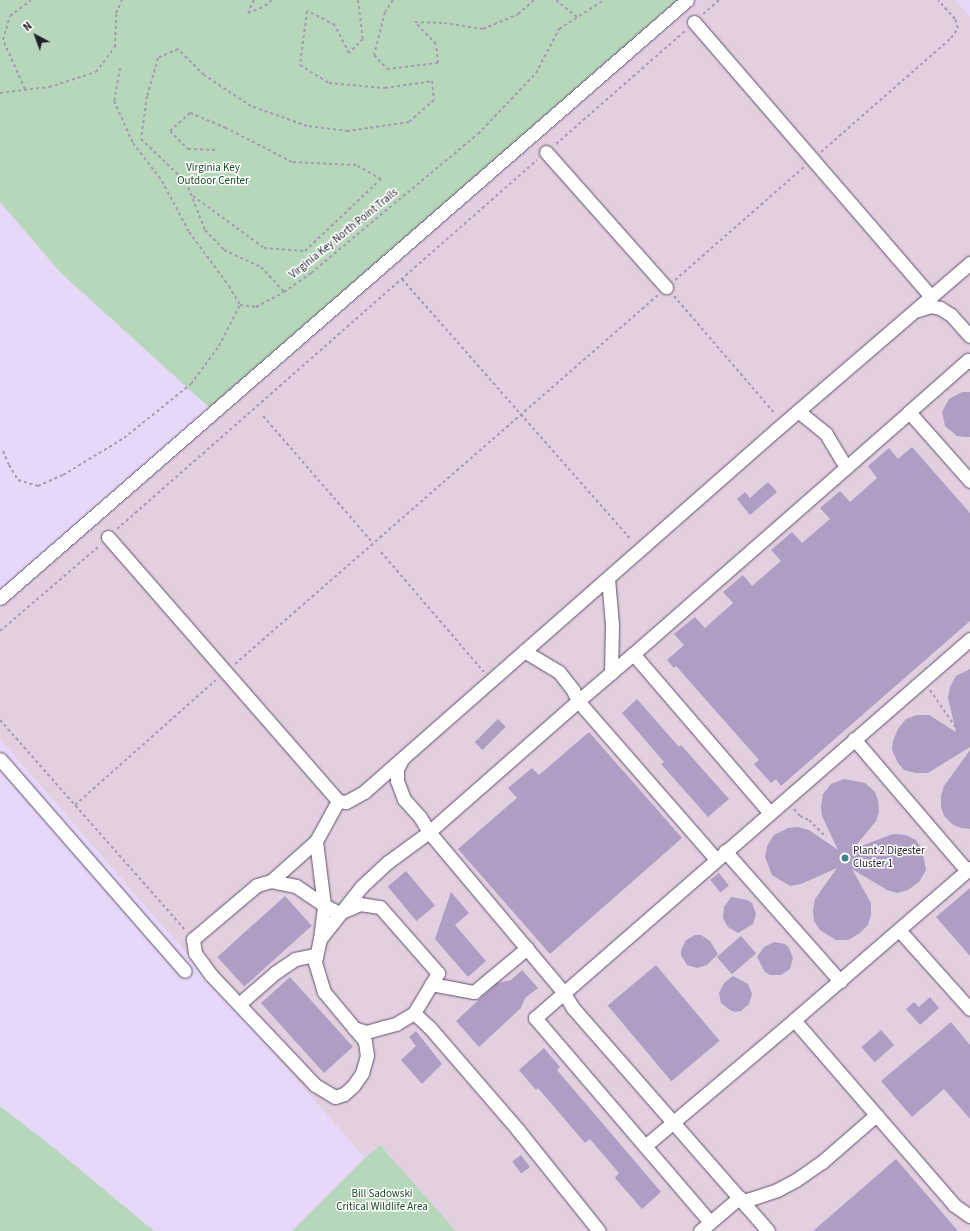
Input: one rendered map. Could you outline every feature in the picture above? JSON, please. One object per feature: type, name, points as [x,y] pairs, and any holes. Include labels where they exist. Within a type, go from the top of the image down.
[{"type":"lane","points":[[0,598],[687,0]]},
{"type":"lane","points":[[694,22],[931,297]]},
{"type":"lane","points":[[546,152],[666,287]]},
{"type":"lane","points":[[108,537],[338,801],[346,802],[358,796],[403,758],[777,429],[970,263]]},
{"type":"lane","points":[[912,312],[930,306],[940,308],[951,315],[970,336]]},
{"type":"lane","points":[[320,939],[361,887],[388,862],[429,832],[968,360],[970,362]]},
{"type":"lane","points":[[798,411],[826,434],[846,467]]},
{"type":"lane","points":[[909,412],[970,481]]},
{"type":"lane","points":[[608,578],[612,625],[611,673]]},
{"type":"lane","points":[[710,1222],[534,1018],[970,639]]},
{"type":"lane","points":[[524,651],[559,672],[573,690],[578,702],[840,981]]},
{"type":"lane","points":[[633,654],[770,813]]},
{"type":"lane","points":[[645,1146],[840,981],[968,869],[854,739]]},
{"type":"lane","points":[[403,758],[397,769],[397,781],[404,799],[420,817],[429,832],[564,992],[574,1008],[742,1199],[768,1231]]},
{"type":"lane","points":[[0,759],[185,971]]},
{"type":"lane","points":[[271,882],[316,841],[338,801]]},
{"type":"lane","points":[[316,841],[324,905],[320,939],[315,962],[324,992],[365,1041],[367,1056],[362,1073],[353,1086],[344,1094],[335,1097],[315,1085],[239,1004],[195,954],[193,939],[257,885],[271,882],[296,886],[324,905],[339,913]]},
{"type":"lane","points":[[339,913],[360,904],[380,907],[438,973],[414,1013],[396,1024],[366,1032],[354,1028]]},
{"type":"lane","points":[[899,930],[970,1009]]},
{"type":"lane","points":[[431,984],[474,992],[527,948]]},
{"type":"lane","points":[[239,1004],[276,972],[296,959],[316,956]]},
{"type":"lane","points":[[414,1013],[430,1028],[502,1112],[599,1231]]},
{"type":"lane","points":[[794,1020],[954,1205],[970,1216]]},
{"type":"lane","points":[[700,1231],[742,1199],[777,1190],[796,1180],[822,1162],[876,1115]]},
{"type":"path","points":[[25,90],[3,40],[10,16],[31,0]]},
{"type":"path","points":[[0,93],[49,86],[96,72],[115,47],[116,13],[122,0]]},
{"type":"path","points":[[254,0],[248,13],[265,6],[272,0]]},
{"type":"path","name":"Virginia Key North Point Trails","points":[[358,0],[363,39],[349,53],[335,25],[307,11],[300,65],[329,83],[385,88],[432,81],[434,100],[409,122],[348,131],[307,126],[251,106],[204,75],[178,48],[158,58],[147,96],[141,140],[186,182],[205,230],[224,250],[261,267],[284,292],[311,273],[478,134],[536,74],[559,29],[604,0]]},
{"type":"path","points":[[393,0],[385,12],[374,55],[386,70],[438,63],[436,44],[415,22],[444,23],[483,29],[518,14],[534,0]]},
{"type":"path","points":[[556,0],[577,17]]},
{"type":"path","points":[[0,631],[719,0]]},
{"type":"path","points":[[75,805],[225,672],[951,38],[958,28],[955,19],[938,0]]},
{"type":"path","points":[[120,68],[114,101],[134,143],[162,181],[189,232],[229,286],[240,305]]},
{"type":"path","points":[[191,195],[264,248],[305,251],[381,179],[356,165],[292,162],[226,128],[190,113],[170,131],[188,148],[218,150]]},
{"type":"path","points":[[402,279],[640,550]]},
{"type":"path","points":[[666,287],[764,399],[776,416],[777,429]]},
{"type":"path","points":[[240,305],[256,307],[284,292]]},
{"type":"path","points":[[4,451],[8,465],[18,480],[38,486],[63,475],[124,438],[191,384],[219,346],[240,305]]},
{"type":"path","points":[[264,416],[373,543]]},
{"type":"path","points":[[381,552],[491,680]]},
{"type":"path","points":[[922,681],[937,697],[942,710],[959,732]]},
{"type":"path","points":[[0,720],[193,939]]},
{"type":"path","points":[[786,799],[800,816],[809,820],[826,837]]},
{"type":"shaded area","points":[[700,0],[955,0],[970,17],[970,1231],[456,1231],[380,1145],[365,1158],[0,739],[0,609]]},
{"type":"green space","name":"Virginia Key Outdoor Center","points":[[0,0],[689,0],[213,411],[61,273],[0,202]]},
{"type":"green space","points":[[0,1106],[59,1152],[154,1231],[0,1231]]},
{"type":"green space","name":"Bill Sadowski Critical Wildlife Area","points":[[380,1145],[456,1231],[292,1231],[365,1158]]},
{"type":"building","points":[[962,392],[970,392],[970,437],[957,436],[945,426],[942,412],[949,399]]},
{"type":"building","points":[[912,447],[970,513],[970,621],[781,786],[776,779],[771,783],[754,764],[759,760],[676,666],[674,668],[667,660],[684,645],[674,634],[695,617],[705,628],[733,603],[723,592],[743,575],[752,586],[781,561],[771,550],[792,532],[802,543],[830,519],[820,508],[840,491],[850,502],[877,478],[868,466],[889,448],[898,459]]},
{"type":"building","points":[[768,482],[777,492],[750,515],[737,499],[745,492],[750,498]]},
{"type":"building","points":[[970,669],[970,747],[928,773],[916,773],[904,770],[898,763],[892,750],[893,741],[898,729],[906,719],[917,715],[929,715],[956,732],[948,698],[950,687],[956,676]]},
{"type":"building","points":[[637,699],[679,747],[681,745],[729,799],[708,817],[661,764],[664,762],[622,713]]},
{"type":"building","points":[[498,719],[506,727],[482,750],[475,742]]},
{"type":"building","points":[[589,732],[682,838],[550,954],[458,849],[517,798],[508,788],[532,768],[539,775]]},
{"type":"building","points":[[970,750],[970,829],[961,828],[952,824],[944,816],[941,807],[941,796],[944,786]]},
{"type":"building","name":"Plant 2 Digester Cluster 1","points":[[844,779],[865,783],[875,792],[878,800],[879,812],[876,821],[853,849],[893,834],[906,835],[916,840],[922,849],[926,870],[919,882],[908,890],[897,893],[887,890],[852,869],[871,903],[871,915],[868,925],[860,933],[848,940],[836,940],[820,930],[814,921],[813,910],[815,899],[837,868],[801,884],[790,886],[772,875],[765,857],[767,846],[774,835],[788,828],[798,827],[809,830],[838,850],[822,816],[821,806],[823,794],[831,784]]},
{"type":"building","points":[[406,871],[435,905],[417,921],[388,886]]},
{"type":"building","points":[[719,873],[729,886],[720,892],[710,880]]},
{"type":"building","points":[[970,888],[970,956],[936,917]]},
{"type":"building","points":[[451,892],[469,913],[455,925],[486,961],[468,977],[435,939]]},
{"type":"building","points":[[285,896],[312,926],[244,987],[217,957]]},
{"type":"building","points":[[731,897],[747,900],[752,903],[756,914],[753,924],[738,933],[728,927],[723,918],[724,907]]},
{"type":"building","points":[[695,935],[701,935],[710,941],[718,954],[707,965],[697,968],[687,965],[681,955],[681,950],[686,940]]},
{"type":"building","points":[[741,936],[756,953],[732,974],[717,957]]},
{"type":"building","points":[[774,942],[785,944],[789,948],[793,958],[790,969],[781,975],[770,975],[765,972],[757,957],[764,947]]},
{"type":"building","points":[[656,965],[720,1041],[671,1081],[608,1005]]},
{"type":"building","points":[[522,970],[538,988],[525,998],[521,1008],[479,1047],[456,1021],[497,983],[511,980]]},
{"type":"building","points":[[733,976],[748,984],[752,994],[749,1004],[741,1011],[735,1012],[721,1003],[719,993],[724,983]]},
{"type":"building","points":[[290,977],[353,1047],[324,1073],[261,1003]]},
{"type":"building","points":[[930,997],[939,1008],[920,1025],[906,1009],[914,1002],[919,1007]]},
{"type":"building","points":[[951,1022],[970,1045],[970,1119],[944,1089],[912,1117],[881,1081]]},
{"type":"building","points":[[881,1030],[894,1045],[874,1062],[861,1047]]},
{"type":"building","points":[[416,1031],[442,1064],[422,1084],[401,1060],[416,1046],[409,1037]]},
{"type":"building","points":[[544,1048],[560,1067],[557,1070],[661,1192],[642,1209],[615,1178],[619,1173],[590,1139],[585,1143],[538,1088],[536,1090],[519,1070]]},
{"type":"building","points":[[521,1155],[530,1167],[521,1174],[512,1162]]},
{"type":"building","points":[[896,1159],[958,1231],[813,1231]]},
{"type":"place","name":"Plant 2 Digester Cluster 1","points":[[845,858]]}]
